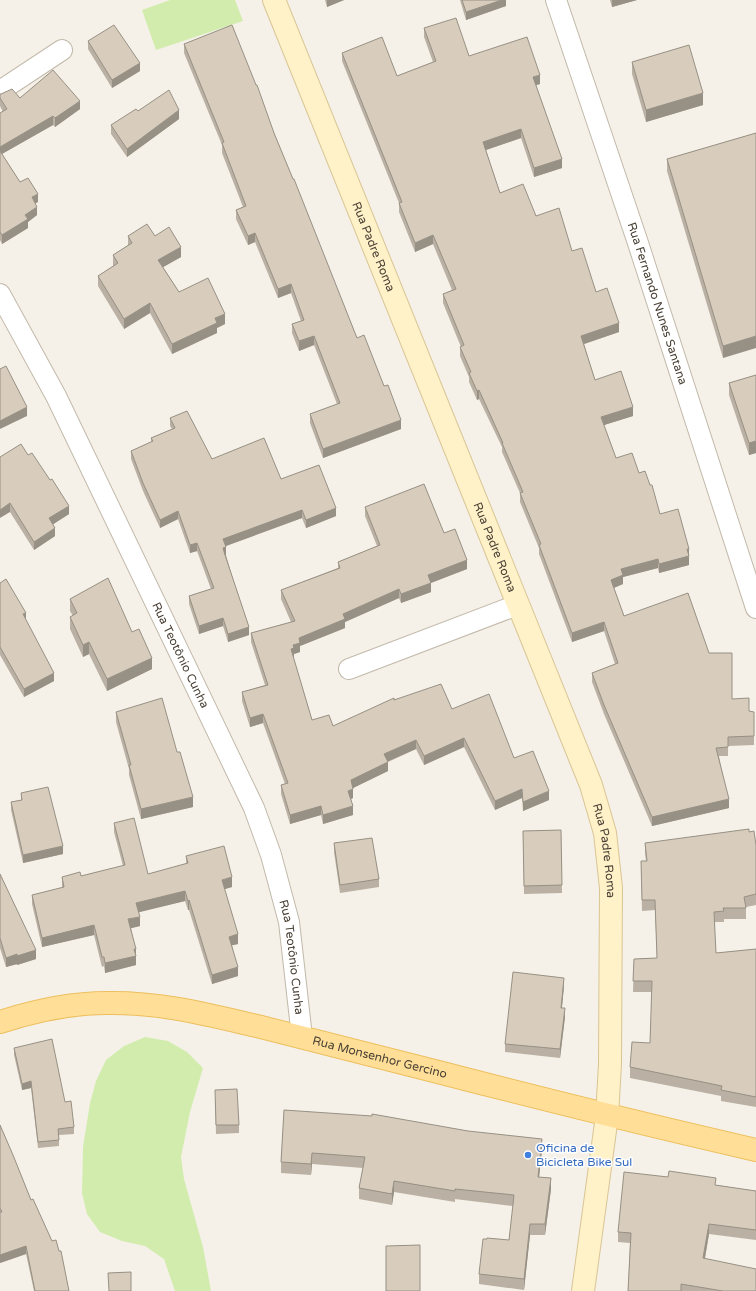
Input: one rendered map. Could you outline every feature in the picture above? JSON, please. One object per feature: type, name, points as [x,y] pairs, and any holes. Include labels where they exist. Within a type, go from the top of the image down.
[{"type":"main road","name":"Rua Monsenhor Gercino","points":[[0,1022],[42,1011],[76,1005],[107,1003],[148,1005],[189,1010],[302,1037],[607,1116],[756,1150]]},
{"type":"street","name":"Rua Padre Roma","points":[[274,0],[517,605],[591,785],[605,833],[611,888],[610,1064],[607,1116],[583,1291]]},
{"type":"street","name":"Rua Fernando Nunes Santana","points":[[556,0],[638,240],[756,608]]},
{"type":"street","points":[[0,91],[62,50]]},
{"type":"street","name":"Rua Teotônio Cunha","points":[[0,294],[56,396],[254,808],[271,855],[289,922],[302,1037]]},
{"type":"street","points":[[349,669],[517,605]]},
{"type":"green space","points":[[170,0],[235,0],[243,21],[156,50],[142,10]]},
{"type":"green space","points":[[145,1037],[168,1041],[187,1052],[203,1068],[190,1112],[181,1157],[184,1179],[203,1247],[211,1291],[175,1291],[164,1259],[145,1246],[122,1241],[100,1232],[87,1214],[82,1193],[83,1147],[90,1103],[96,1081],[106,1060],[124,1046]]},
{"type":"building","points":[[462,0],[502,0],[466,12]]},
{"type":"building","points":[[456,18],[469,56],[527,37],[540,75],[533,77],[562,159],[534,168],[521,129],[483,142],[500,193],[523,184],[536,216],[559,208],[572,251],[582,248],[596,292],[607,288],[619,323],[581,336],[595,380],[621,371],[633,407],[601,417],[616,458],[632,453],[639,473],[645,471],[650,485],[652,485],[660,514],[678,509],[689,549],[687,549],[689,556],[659,564],[658,559],[621,569],[623,575],[611,580],[624,616],[688,593],[709,653],[732,653],[732,699],[749,698],[749,711],[754,712],[754,736],[728,737],[728,747],[716,748],[729,799],[652,817],[604,705],[592,673],[618,663],[604,622],[572,633],[539,545],[541,544],[520,493],[523,492],[479,390],[477,391],[469,373],[471,372],[460,347],[464,345],[443,294],[456,289],[433,235],[415,243],[399,203],[402,202],[342,53],[382,37],[397,76],[436,61],[424,28]]},
{"type":"building","points":[[114,25],[140,63],[112,80],[88,41]]},
{"type":"building","points":[[232,25],[357,338],[364,335],[384,386],[388,385],[401,420],[323,449],[310,414],[340,403],[314,336],[299,341],[292,324],[304,320],[291,284],[278,289],[255,233],[248,236],[236,210],[246,206],[222,143],[224,142],[184,44]]},
{"type":"building","points":[[689,45],[703,93],[646,110],[632,62]]},
{"type":"building","points":[[53,70],[80,101],[55,118],[53,116],[0,147],[0,113],[7,109],[0,98],[0,94],[12,89],[20,98]]},
{"type":"building","points":[[169,90],[179,110],[127,149],[111,125],[136,109],[138,111]]},
{"type":"building","points":[[756,133],[756,336],[723,346],[667,159]]},
{"type":"building","points":[[0,151],[20,182],[28,178],[38,194],[32,197],[37,207],[25,215],[28,219],[2,235],[0,232]]},
{"type":"building","points":[[147,224],[155,236],[169,227],[181,247],[158,260],[179,292],[208,278],[225,314],[215,318],[217,323],[172,344],[150,303],[124,319],[98,276],[118,263],[113,255],[132,243],[128,236]]},
{"type":"building","points":[[6,366],[27,407],[0,421],[0,369]]},
{"type":"building","points":[[756,375],[756,441],[749,443],[729,383]]},
{"type":"building","points":[[187,411],[212,459],[264,438],[281,479],[319,465],[336,508],[306,520],[302,510],[223,539],[226,547],[223,548],[225,555],[249,627],[228,634],[223,618],[199,626],[189,596],[214,588],[197,543],[190,545],[178,511],[160,520],[143,483],[131,451],[153,441],[151,438],[175,428],[170,418]]},
{"type":"building","points":[[21,444],[28,455],[32,453],[50,480],[52,479],[69,506],[49,518],[55,528],[34,542],[10,503],[0,510],[0,457]]},
{"type":"building","points":[[424,484],[444,533],[455,529],[467,560],[428,575],[431,583],[401,594],[399,589],[343,614],[345,619],[299,638],[300,643],[293,645],[294,648],[291,649],[312,720],[329,715],[333,726],[394,698],[394,700],[441,684],[452,709],[489,694],[514,758],[533,751],[549,791],[523,802],[522,789],[495,801],[464,738],[424,756],[416,740],[384,754],[388,762],[351,780],[353,789],[348,791],[353,806],[323,815],[321,806],[290,815],[281,785],[288,783],[263,714],[250,718],[242,692],[268,685],[251,633],[295,621],[281,590],[340,568],[338,562],[380,545],[365,507]]},
{"type":"building","points":[[108,578],[132,632],[139,629],[152,658],[107,679],[89,642],[83,645],[70,617],[77,613],[70,599]]},
{"type":"building","points":[[6,579],[26,613],[23,614],[54,673],[24,689],[0,647],[0,583]]},
{"type":"building","points":[[162,698],[177,752],[180,752],[193,797],[141,809],[129,765],[131,765],[116,712]]},
{"type":"building","points":[[48,787],[63,846],[23,855],[11,802],[22,800],[21,793]]},
{"type":"building","points":[[134,818],[148,874],[188,863],[186,856],[224,846],[232,877],[222,880],[238,934],[229,937],[238,967],[212,975],[185,891],[136,903],[140,917],[128,919],[136,949],[134,949],[136,956],[105,963],[104,957],[102,957],[94,925],[42,938],[32,895],[64,887],[62,877],[80,872],[81,876],[125,865],[114,823]]},
{"type":"building","points":[[749,829],[749,832],[754,831],[756,845],[756,894],[744,897],[746,908],[723,908],[724,911],[714,912],[716,953],[756,949],[756,1097],[721,1090],[722,1086],[630,1067],[632,1042],[650,1043],[652,981],[633,981],[634,959],[657,958],[655,900],[642,900],[641,861],[647,861],[645,843]]},
{"type":"building","points":[[561,830],[562,885],[524,886],[523,831]]},
{"type":"building","points":[[372,838],[379,879],[340,885],[334,843]]},
{"type":"building","points":[[0,874],[36,950],[6,958],[0,938]]},
{"type":"building","points":[[513,972],[564,978],[561,1008],[565,1008],[560,1049],[505,1044]]},
{"type":"building","points":[[52,1039],[65,1102],[71,1101],[74,1127],[58,1129],[59,1140],[38,1142],[31,1081],[22,1084],[14,1048]]},
{"type":"building","points":[[237,1089],[239,1125],[216,1125],[215,1090]]},
{"type":"building","points":[[284,1110],[372,1116],[372,1114],[468,1131],[542,1139],[538,1177],[551,1178],[545,1224],[530,1224],[524,1279],[479,1274],[483,1239],[509,1240],[514,1195],[455,1189],[455,1191],[394,1181],[392,1194],[359,1188],[365,1157],[312,1153],[311,1164],[281,1162]]},
{"type":"building","points":[[0,1125],[31,1200],[33,1199],[52,1241],[56,1240],[59,1251],[61,1251],[69,1291],[35,1291],[26,1246],[0,1255],[0,1212],[2,1212],[0,1208]]},
{"type":"building","points":[[669,1171],[716,1178],[715,1185],[756,1191],[756,1230],[709,1224],[703,1258],[756,1269],[756,1291],[723,1291],[681,1284],[681,1291],[628,1291],[631,1233],[618,1232],[624,1172],[668,1177]]},
{"type":"building","points":[[420,1245],[420,1291],[386,1291],[386,1246]]},
{"type":"building","points":[[131,1272],[131,1291],[109,1291],[108,1273]]},
{"type":"place","name":"Oficina de Bicicleta Bike Sul","points":[[528,1155]]}]
